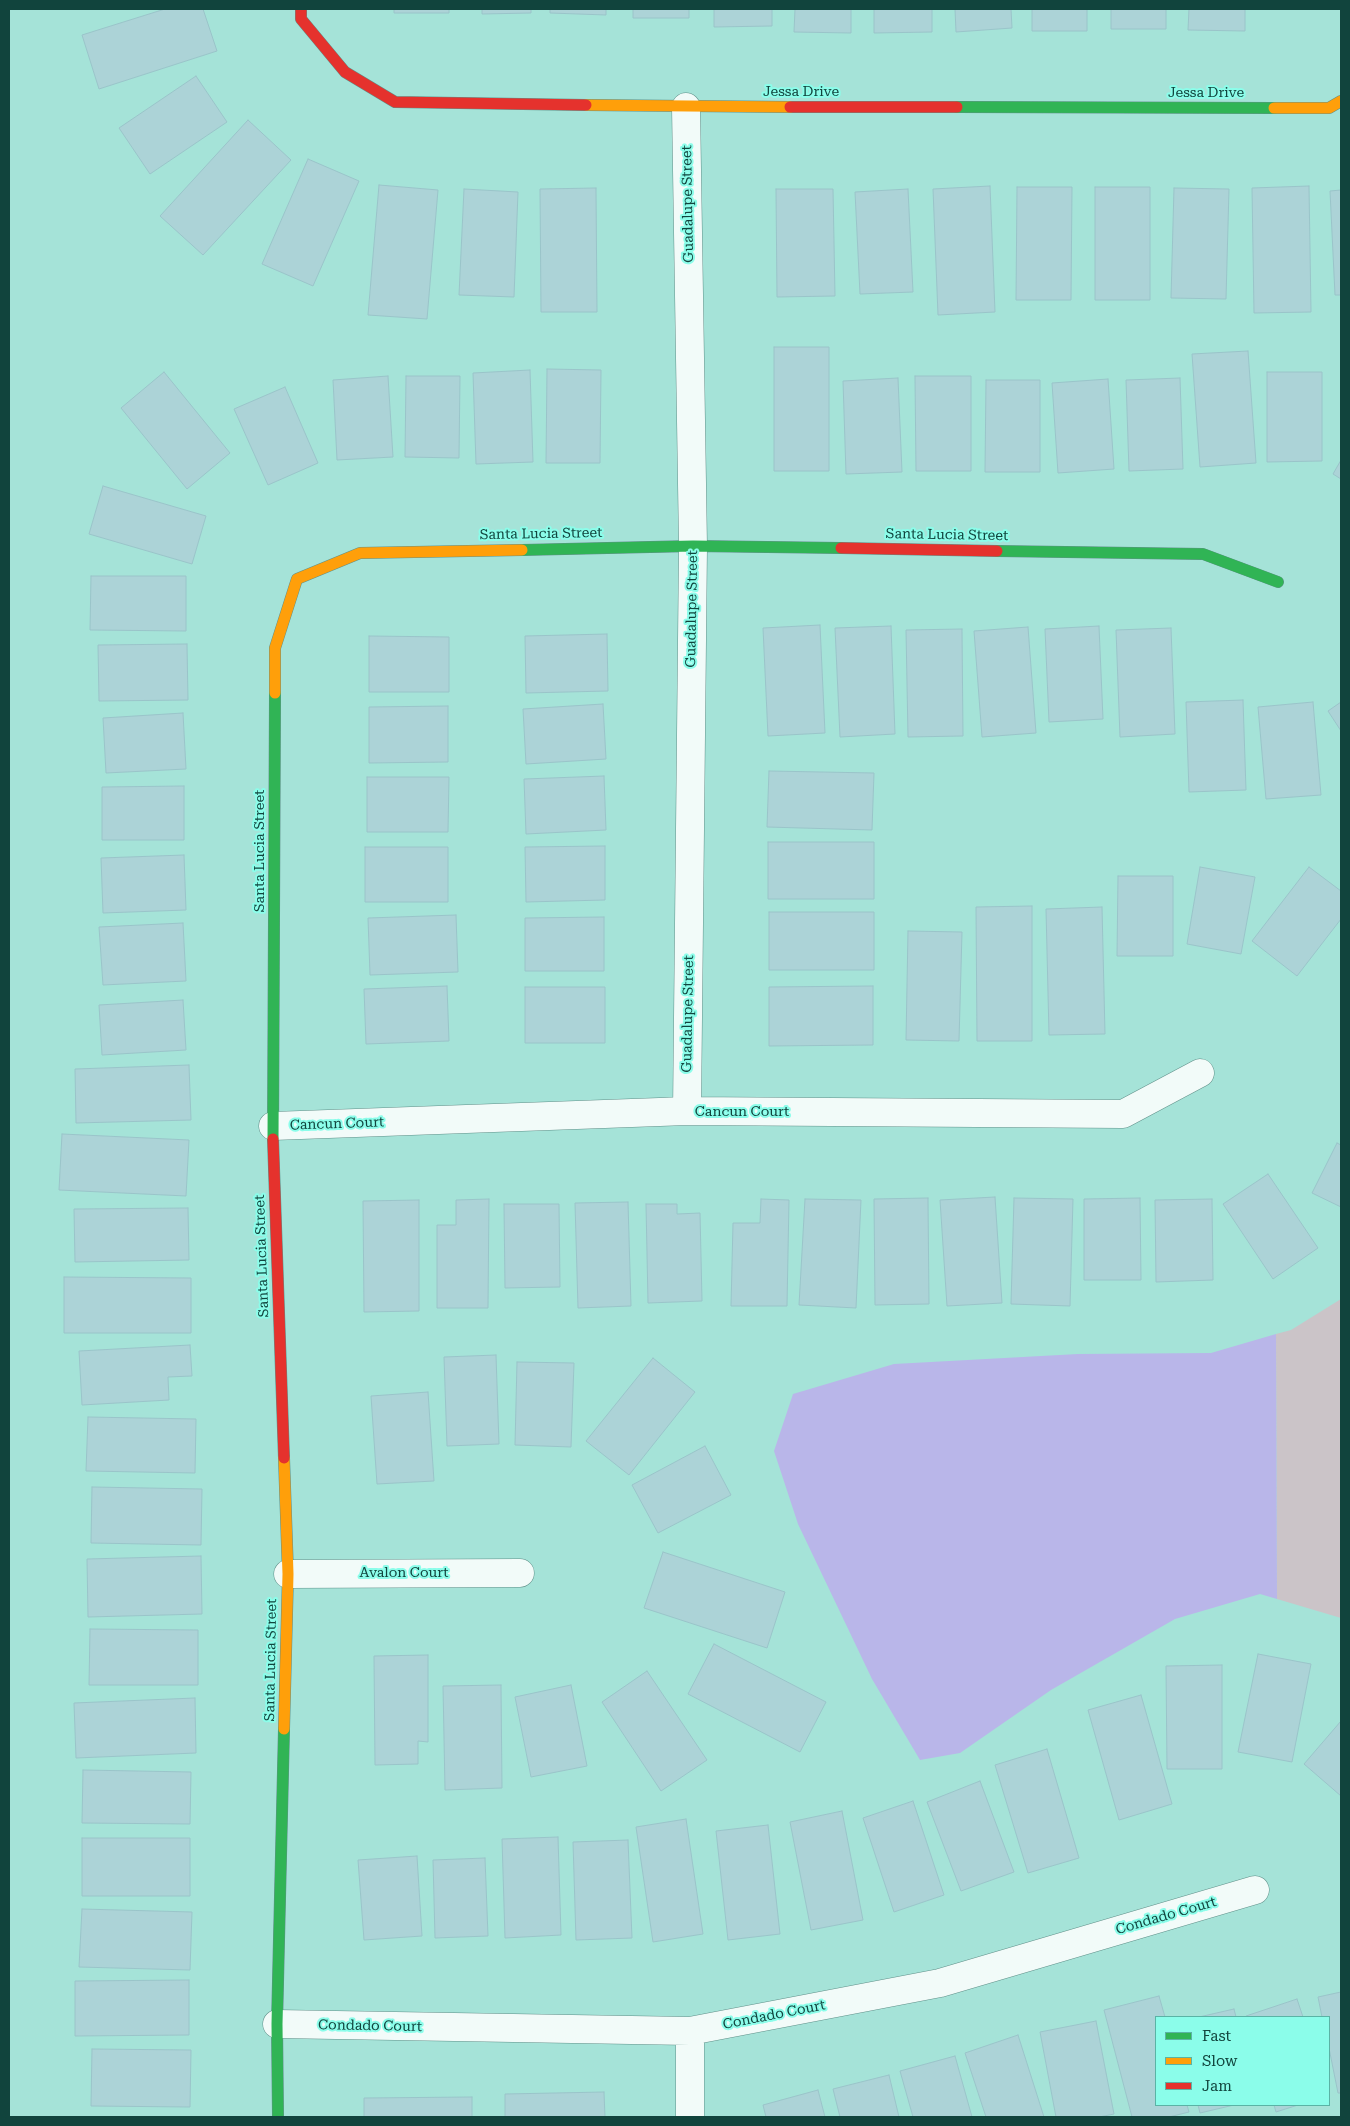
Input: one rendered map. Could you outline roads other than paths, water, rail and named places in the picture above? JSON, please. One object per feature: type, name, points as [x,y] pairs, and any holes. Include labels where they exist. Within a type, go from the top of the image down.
[{"type":"street","name":"Jessa Drive","points":[[301,9],[301,19],[345,72],[395,102],[686,107],[1329,108],[1341,100]]},
{"type":"street","name":"Guadalupe Street","points":[[686,107],[692,546],[687,1111]]},
{"type":"street","name":"Santa Lucia Street","points":[[278,2117],[277,2024],[288,1574],[273,1126],[276,648],[297,579],[360,553],[692,546],[1203,554],[1278,582]]},
{"type":"street","name":"Cancun Court","points":[[273,1126],[687,1111],[1123,1114],[1200,1073]]},
{"type":"street","name":"Avalon Court","points":[[288,1574],[520,1573]]},
{"type":"street","name":"Condado Court","points":[[277,2024],[690,2031],[940,1983],[1255,1890]]},
{"type":"street","points":[[690,2031],[690,2117]]},
{"type":"water","points":[[1276,1334],[1277,1599],[1260,1594],[1175,1619],[1051,1690],[960,1753],[920,1760],[872,1679],[798,1524],[774,1451],[793,1394],[894,1364],[1078,1354],[1211,1353]]}]
